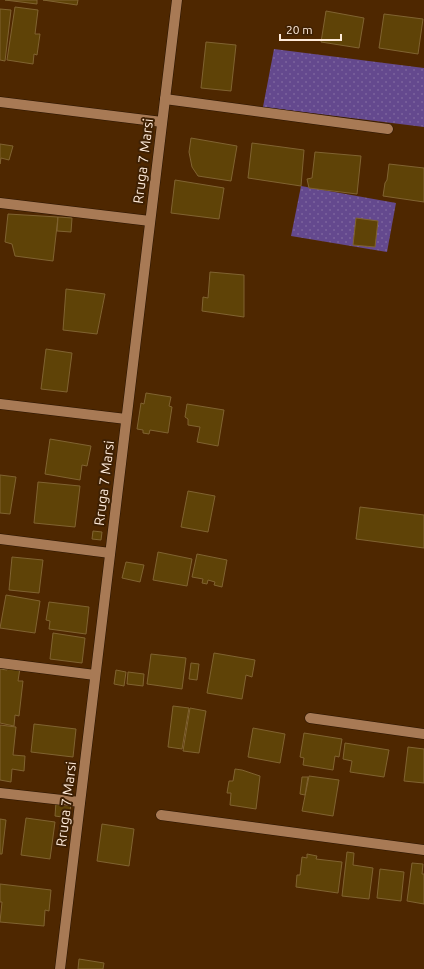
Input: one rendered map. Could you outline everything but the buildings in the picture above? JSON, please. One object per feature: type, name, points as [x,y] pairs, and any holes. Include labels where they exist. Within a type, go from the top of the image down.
[{"type":"street","name":"Rruga 7 Marsi","points":[[60,969],[177,0]]},
{"type":"street","points":[[165,100],[388,129]]},
{"type":"street","points":[[0,102],[162,122]]},
{"type":"street","points":[[0,203],[150,221]]},
{"type":"street","points":[[0,404],[126,419]]},
{"type":"street","points":[[0,539],[110,554]]},
{"type":"street","points":[[0,663],[95,675]]},
{"type":"street","points":[[310,718],[424,734]]},
{"type":"street","points":[[0,793],[80,802]]},
{"type":"street","points":[[161,815],[424,850]]},
{"type":"shaded area","points":[[274,49],[424,68],[424,127],[263,107]]},
{"type":"shaded area","points":[[301,186],[396,203],[387,252],[291,236]]}]
